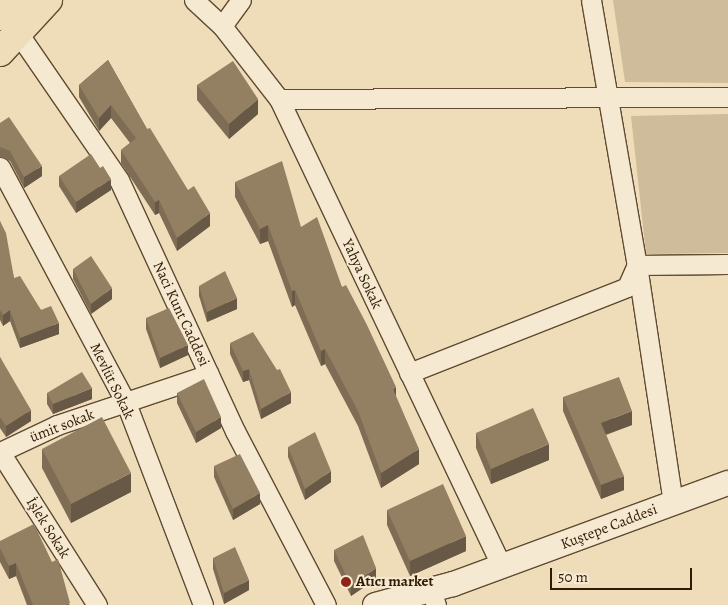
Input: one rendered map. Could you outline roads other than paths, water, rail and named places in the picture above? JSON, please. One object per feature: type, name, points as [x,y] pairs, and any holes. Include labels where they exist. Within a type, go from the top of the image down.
[{"type":"main road","points":[[6,34],[15,0]]},
{"type":"main road","points":[[6,34],[48,0]]},
{"type":"street","name":"Yahya Sokak","points":[[194,0],[222,26],[279,99],[502,566]]},
{"type":"street","points":[[222,26],[241,0]]},
{"type":"street","points":[[591,0],[637,265],[673,502]]},
{"type":"street","name":"Naci Kunt Caddesi","points":[[6,34],[118,180],[235,431],[326,605]]},
{"type":"street","points":[[279,99],[728,97]]},
{"type":"street","name":"Mevlüt Sokak","points":[[0,167],[126,403],[203,605]]},
{"type":"street","points":[[637,265],[728,264]]},
{"type":"street","points":[[409,373],[627,287],[637,265]]},
{"type":"street","name":"ümit sokak","points":[[0,452],[57,425],[209,374]]},
{"type":"street","name":"İşlek Sokak","points":[[0,452],[97,605]]},
{"type":"street","name":"Kuştepe Caddesi","points":[[375,605],[434,597],[502,566],[673,502],[728,484]]},
{"type":"place","name":"Atıcı market","points":[[346,582]]}]
